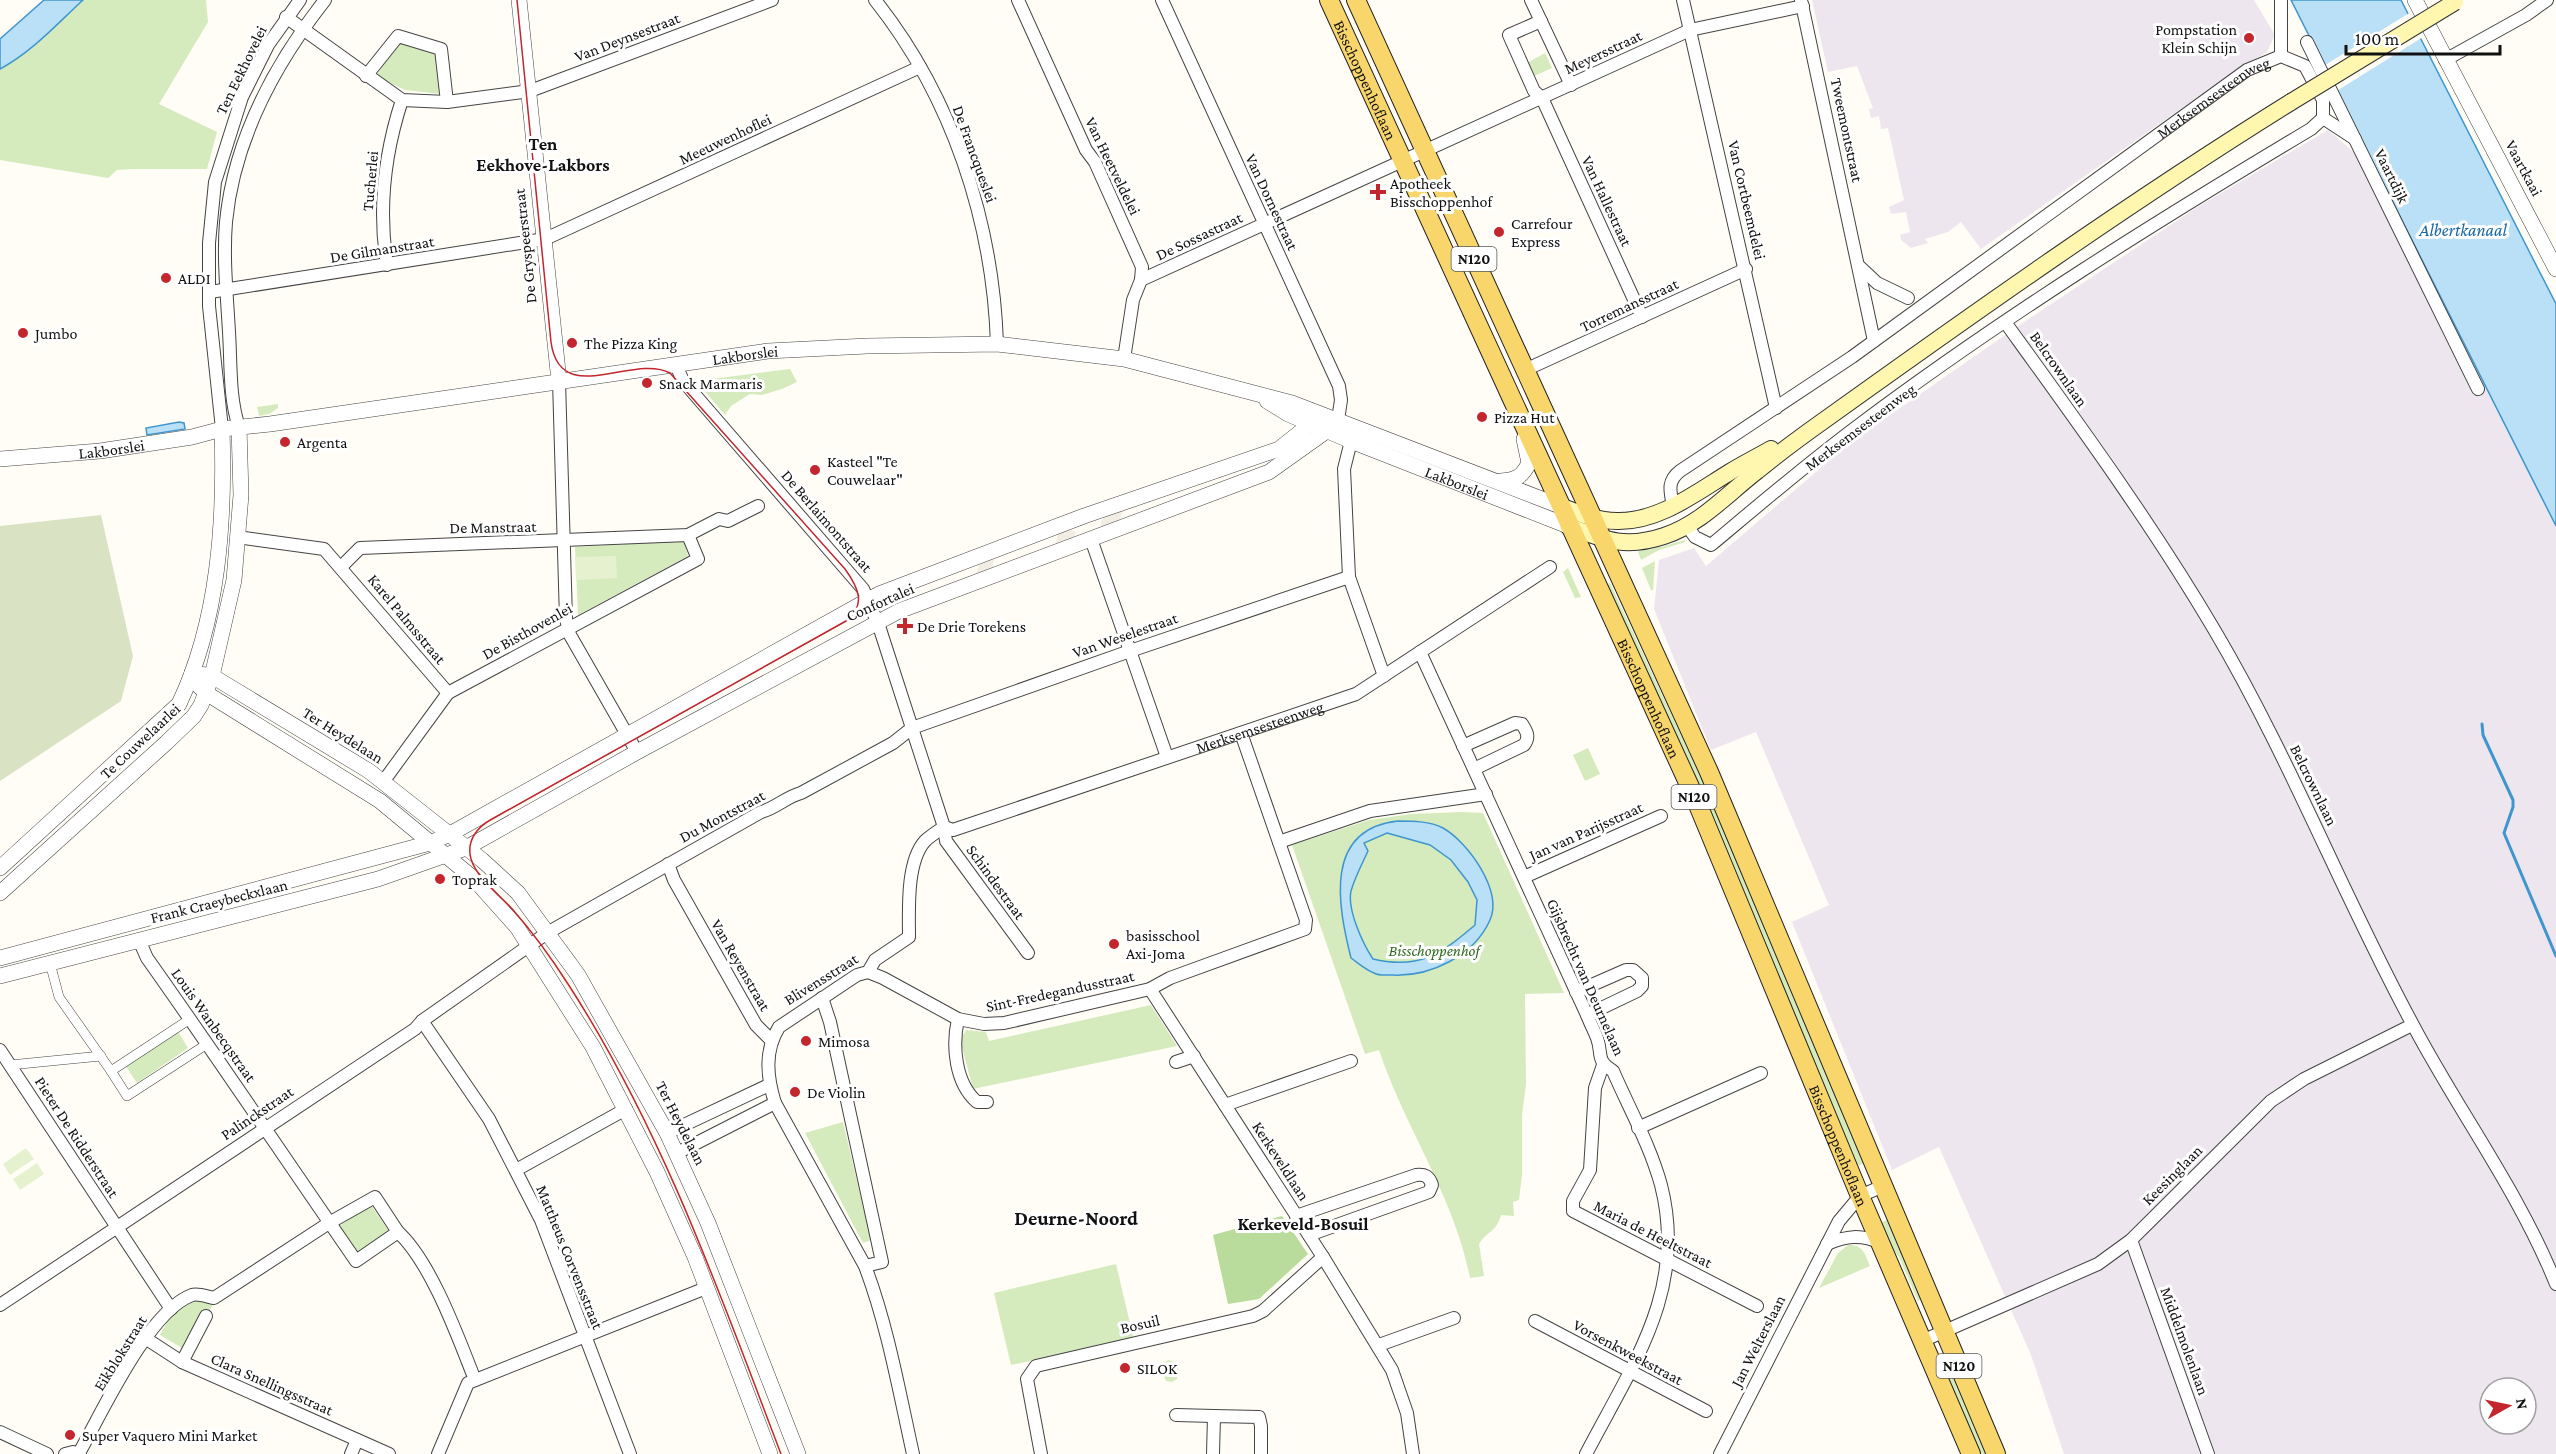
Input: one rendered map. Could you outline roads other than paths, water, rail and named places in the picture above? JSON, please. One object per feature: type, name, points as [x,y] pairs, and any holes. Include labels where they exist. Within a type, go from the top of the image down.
[{"type":"main road","name":"Bisschoppenhoflaan","points":[[1329,0],[1401,161],[1524,424],[1568,526],[1696,800],[1860,1196],[1971,1454]]},
{"type":"main road","name":"Bisschoppenhoflaan","points":[[1356,0],[1709,772],[1996,1454]]},
{"type":"main road","name":"Merksemsesteenweg","points":[[1602,539],[1626,544],[1663,537],[1687,526],[1719,504],[1755,472],[1824,420],[2028,276],[2199,161],[2456,1]]},
{"type":"main road","name":"Merksemsesteenweg","points":[[1560,506],[1593,518],[1624,521],[1651,515],[1673,506],[1824,420]]},
{"type":"main road","name":"Lakborslei","points":[[1568,526],[1602,539]]},
{"type":"street","name":"Ten Eekhovelei","points":[[223,433],[208,306],[209,243],[216,178],[242,97],[268,45],[300,0]]},
{"type":"street","name":"Ten Eekhovelei","points":[[239,431],[226,290],[226,223],[232,182],[245,138],[260,101],[303,27],[324,0]]},
{"type":"street","name":"De Gryspeerstraat","points":[[519,0],[558,381]]},
{"type":"street","name":"Van Deynsestraat","points":[[402,100],[447,102],[528,92],[772,0]]},
{"type":"street","name":"De Francqueslei","points":[[875,0],[921,67],[943,112],[974,197],[988,258],[997,340]]},
{"type":"street","name":"Van Heetveldelei","points":[[1018,0],[1142,267],[1141,280],[1133,300],[1124,355]]},
{"type":"street","name":"Van Dornestraat","points":[[1162,0],[1339,386],[1341,400],[1333,425]]},
{"type":"street","points":[[1531,0],[1571,85]]},
{"type":"street","name":"Van Cortbeemdelei","points":[[1683,0],[1776,408]]},
{"type":"street","points":[[2281,0],[2281,56]]},
{"type":"street","name":"Vaartkaai","points":[[2415,0],[2475,101],[2476,116],[2556,269]]},
{"type":"street","name":"Vaartkaai","points":[[2425,0],[2449,58]]},
{"type":"street","points":[[2449,58],[2526,15],[2547,0]]},
{"type":"street","name":"Meyersstraat","points":[[1425,151],[1690,30],[1802,3]]},
{"type":"street","name":"Tweemontstraat","points":[[1802,3],[1874,341]]},
{"type":"street","name":"Ten Eekhovelei","points":[[286,17],[303,27]]},
{"type":"street","name":"Van Hallestraat","points":[[1541,21],[1509,35],[1534,91],[1542,98],[1642,316]]},
{"type":"street","points":[[303,27],[366,76],[402,100]]},
{"type":"street","points":[[366,76],[399,36],[441,49],[447,102]]},
{"type":"street","name":"Vaartdijk","points":[[2307,42],[2478,389]]},
{"type":"street","name":"Merksemsesteenweg","points":[[1673,506],[1670,485],[1673,477],[1874,341],[2247,70],[2281,56],[2305,66],[2323,100],[2323,118],[2311,129],[2186,204],[2005,322],[1860,424],[1711,545],[1695,537],[1687,526]]},
{"type":"street","name":"Meeuwenhoflei","points":[[543,240],[921,67]]},
{"type":"street","name":"Tucherlei","points":[[387,265],[382,204],[385,163],[402,100]]},
{"type":"street","points":[[2323,118],[2356,140]]},
{"type":"street","name":"Bisschoppenhoflaan","points":[[1401,161],[1425,151]]},
{"type":"street","name":"De Sossastraat","points":[[1141,280],[1401,161]]},
{"type":"street","points":[[216,178],[232,182]]},
{"type":"street","name":"De Gilmanstraat","points":[[226,290],[543,240]]},
{"type":"street","points":[[1860,267],[1877,283],[1908,298]]},
{"type":"street","name":"Torremansstraat","points":[[1525,370],[1746,269]]},
{"type":"street","points":[[210,292],[226,290]]},
{"type":"street","name":"Belcrownlaan","points":[[2005,322],[2150,525],[2216,632],[2255,703],[2412,1025],[2523,1216],[2556,1284]]},
{"type":"street","name":"Lakborslei","points":[[0,459],[100,451],[748,353],[820,347],[997,340],[1124,355],[1253,393],[1288,414],[1317,419],[1467,469],[1560,506]]},
{"type":"street","name":"De Berlaimontstraat","points":[[676,365],[682,381],[863,589],[877,622],[944,827]]},
{"type":"street","points":[[558,381],[568,627],[570,635],[637,752]]},
{"type":"street","points":[[217,386],[226,390],[233,384]]},
{"type":"street","name":"Confortalei","points":[[466,848],[637,752],[899,611],[1269,472],[1278,457],[1317,419]]},
{"type":"street","name":"Lakborslei","points":[[1501,482],[1520,477],[1529,463],[1524,444],[1524,424]]},
{"type":"street","name":"Lakborslei","points":[[1333,425],[1351,441],[1568,526]]},
{"type":"street","name":"Confortalei","points":[[450,834],[868,600],[1084,516],[1278,457],[1333,425]]},
{"type":"street","name":"Te Couwelaarlei","points":[[0,893],[194,716],[206,693],[234,579],[240,466],[239,431]]},
{"type":"street","name":"Te Couwelaarlei","points":[[0,868],[179,704],[191,676],[206,627],[219,550],[223,433]]},
{"type":"street","points":[[1351,441],[1344,469],[1349,578],[1384,676]]},
{"type":"street","points":[[223,468],[232,464],[240,466]]},
{"type":"street","points":[[1461,484],[1467,469]]},
{"type":"street","name":"De Manstraat","points":[[341,567],[360,548],[564,542],[688,535],[719,519],[728,521],[758,506]]},
{"type":"street","name":"De Bisthovenlei","points":[[383,782],[448,693],[698,558],[688,535]]},
{"type":"street","points":[[237,537],[324,549],[341,567]]},
{"type":"street","points":[[1091,539],[1167,757]]},
{"type":"street","name":"Karel Palmsstraat","points":[[341,567],[448,693]]},
{"type":"street","name":"Merksemsesteenweg","points":[[944,827],[953,830],[1356,694],[1550,567]]},
{"type":"street","name":"Van Weselestraat","points":[[912,728],[1130,651],[1349,578]]},
{"type":"street","name":"Gijsbrecht van Deurnelaan","points":[[1420,652],[1587,1015],[1598,1041],[1598,1053],[1603,1065],[1612,1071],[1653,1161],[1665,1206],[1669,1233],[1663,1294],[1654,1319],[1629,1371],[1586,1454]]},
{"type":"street","points":[[191,676],[212,676]]},
{"type":"street","points":[[191,676],[206,693],[380,801],[413,826],[488,893],[530,946],[593,1047],[626,1109],[673,1208],[770,1454]]},
{"type":"street","name":"Ter Heydelaan","points":[[212,676],[369,771],[450,834],[510,885],[547,933],[578,975],[677,1153],[728,1271],[798,1454]]},
{"type":"street","points":[[1463,746],[1515,723],[1522,724],[1527,732],[1524,745],[1474,769]]},
{"type":"street","name":"Du Montstraat","points":[[530,946],[547,933],[668,864],[894,743],[912,728]]},
{"type":"street","name":"Sint-Fredegandusstraat","points":[[868,972],[958,1019],[975,1024],[1004,1023],[1150,989],[1170,978],[1305,929],[1306,920],[1241,733]]},
{"type":"street","points":[[1279,842],[1382,808],[1486,794]]},
{"type":"street","name":"Jan van Parijsstraat","points":[[1524,877],[1661,816]]},
{"type":"street","name":"Schindestraat","points":[[944,827],[946,841],[1029,953]]},
{"type":"street","name":"Blivensstraat","points":[[771,1040],[779,1027],[857,975],[868,972],[875,960],[909,937],[908,888],[917,858],[924,842],[944,827]]},
{"type":"street","points":[[430,843],[450,834]]},
{"type":"street","name":"Frank Craeybeckxlaan","points":[[0,958],[430,843]]},
{"type":"street","points":[[445,856],[466,848]]},
{"type":"street","name":"Frank Craeybeckxlaan","points":[[0,976],[378,879],[445,856]]},
{"type":"street","name":"Van Reyenstraat","points":[[668,864],[674,880],[756,1025],[771,1040]]},
{"type":"street","points":[[134,921],[139,940]]},
{"type":"street","name":"Louis Wanbecqstraat","points":[[139,940],[144,954],[266,1127],[356,1261],[398,1232]]},
{"type":"street","name":"Palinckstraat","points":[[0,1305],[415,1029],[422,1021],[530,946]]},
{"type":"street","points":[[50,963],[59,997],[127,1096],[207,1044]]},
{"type":"street","points":[[1576,992],[1626,970],[1633,970],[1642,978],[1642,986],[1637,991],[1587,1015]]},
{"type":"street","name":"Kerkeveldlaan","points":[[1150,989],[1379,1345],[1401,1391],[1413,1454]]},
{"type":"street","points":[[822,998],[830,1023],[882,1262],[865,1266]]},
{"type":"street","points":[[111,1071],[190,1019]]},
{"type":"street","points":[[958,1019],[955,1048],[963,1087],[977,1102],[987,1102]]},
{"type":"street","name":"Mattheus Corvensstraat","points":[[422,1021],[489,1119],[541,1220],[630,1454]]},
{"type":"street","name":"Keesinglaan","points":[[1944,1330],[2097,1264],[2131,1240],[2271,1101],[2304,1079],[2412,1025]]},
{"type":"street","points":[[771,1040],[768,1059],[769,1085],[775,1103],[865,1266],[883,1317],[913,1454]]},
{"type":"street","name":"Pieter De Ridderstraat","points":[[0,1050],[116,1226]]},
{"type":"street","name":"Pieter De Ridderstraat","points":[[10,1065],[101,1056]]},
{"type":"street","points":[[1176,1062],[1194,1056]]},
{"type":"street","points":[[1225,1105],[1351,1062]]},
{"type":"street","name":"Maria de Heeltstraat","points":[[1603,1065],[1595,1088],[1590,1170],[1573,1201],[1573,1211],[1757,1306]]},
{"type":"street","points":[[1638,1128],[1761,1073]]},
{"type":"street","points":[[667,1133],[769,1085]]},
{"type":"street","points":[[677,1153],[775,1103]]},
{"type":"street","points":[[516,1170],[626,1109]]},
{"type":"street","points":[[1296,1216],[1416,1174],[1424,1174],[1430,1178],[1432,1185],[1429,1192],[1309,1235]]},
{"type":"street","name":"Jan Welterslaan","points":[[1720,1454],[1839,1221],[1860,1196],[1883,1186]]},
{"type":"street","name":"Eikblokstraat","points":[[79,1454],[145,1338],[171,1309],[192,1295],[214,1298],[329,1223],[375,1197],[398,1232]]},
{"type":"street","points":[[116,1226],[171,1309]]},
{"type":"street","points":[[398,1232],[410,1243],[438,1294],[475,1380]]},
{"type":"street","points":[[1827,1244],[1846,1237],[1857,1236],[1881,1243]]},
{"type":"street","name":"Middelmolenlaan","points":[[2131,1240],[2208,1454]]},
{"type":"street","name":"Bosuil","points":[[1041,1454],[1027,1379],[1036,1366],[1253,1316],[1263,1311],[1323,1257]]},
{"type":"street","points":[[438,1454],[468,1383],[706,1288]]},
{"type":"street","points":[[182,1362],[206,1316]]},
{"type":"street","points":[[1379,1345],[1454,1318]]},
{"type":"street","name":"Vorsenkweekstraat","points":[[1535,1321],[1706,1412]]},
{"type":"street","points":[[1922,1341],[1944,1330]]},
{"type":"street","name":"Clara Snellingsstraat","points":[[145,1338],[182,1362],[389,1454]]},
{"type":"street","points":[[1176,1415],[1259,1417],[1261,1454]]},
{"type":"street","points":[[1213,1454],[1214,1416]]},
{"type":"street","points":[[0,1447],[3,1433],[47,1454]]},
{"type":"street","points":[[351,1454],[357,1440]]},
{"type":"street","points":[[65,1454],[79,1454]]},
{"type":"water","points":[[44,0],[83,0],[33,46],[0,69],[0,39]]},
{"type":"water","name":"Albertkanaal","points":[[2291,0],[2401,0],[2556,304],[2556,526]]},
{"type":"water","points":[[184,423],[185,429],[147,435],[146,428]]},
{"type":"water","points":[[1398,821],[1421,822],[1438,826],[1463,844],[1481,868],[1492,895],[1493,908],[1483,933],[1462,954],[1435,968],[1406,975],[1376,974],[1351,958],[1342,916],[1340,894],[1342,873],[1347,854],[1357,838],[1374,827]],"holes":[[[1387,833],[1430,845],[1451,860],[1468,882],[1477,900],[1475,925],[1440,951],[1417,961],[1389,962],[1373,959],[1357,927],[1350,899],[1354,881],[1368,851],[1364,843]]]},
{"type":"waterway","points":[[2482,724],[2483,735],[2513,800],[2513,807],[2504,833],[2556,956]]},
{"type":"tram line","points":[[517,0],[551,342],[557,362],[568,372],[583,376],[637,369],[655,369],[670,373],[845,569],[857,589],[857,609],[846,621],[492,819],[477,830],[470,846],[471,859],[478,873],[509,905],[556,965],[602,1039],[632,1096],[661,1154],[712,1273],[781,1454]]},
{"type":"place","name":"Pompstation Klein Schijn","points":[[2249,38]]},
{"type":"place","name":"Apotheek Bisschoppenhof","points":[[1378,192]]},
{"type":"place","name":"Carrefour Express","points":[[1499,232]]},
{"type":"place","name":"ALDI","points":[[166,278]]},
{"type":"place","name":"Jumbo","points":[[23,333]]},
{"type":"place","name":"The Pizza King","points":[[572,343]]},
{"type":"place","name":"Snack Marmaris","points":[[647,383]]},
{"type":"place","name":"Pizza Hut","points":[[1482,417]]},
{"type":"place","name":"Argenta","points":[[285,442]]},
{"type":"place","name":"Kasteel \"Te Couwelaar\"","points":[[815,470]]},
{"type":"place","name":"De Drie Torekens","points":[[905,626]]},
{"type":"place","name":"Toprak","points":[[440,879]]},
{"type":"place","name":"basisschool Axi-Joma","points":[[1114,944]]},
{"type":"place","name":"Mimosa","points":[[806,1041]]},
{"type":"place","name":"De Violin","points":[[795,1092]]},
{"type":"place","name":"SILOK","points":[[1125,1368]]},
{"type":"place","name":"Super Vaquero Mini Market","points":[[70,1435]]},
{"type":"district","name":"Ten Eekhove-Lakbors","points":[[543,154]]},
{"type":"district","name":"Deurne-Noord","points":[[1076,1218]]},
{"type":"district","name":"Kerkeveld-Bosuil","points":[[1303,1224]]},
{"type":"park label","name":"Bisschoppenhof","points":[[1434,950]]}]
